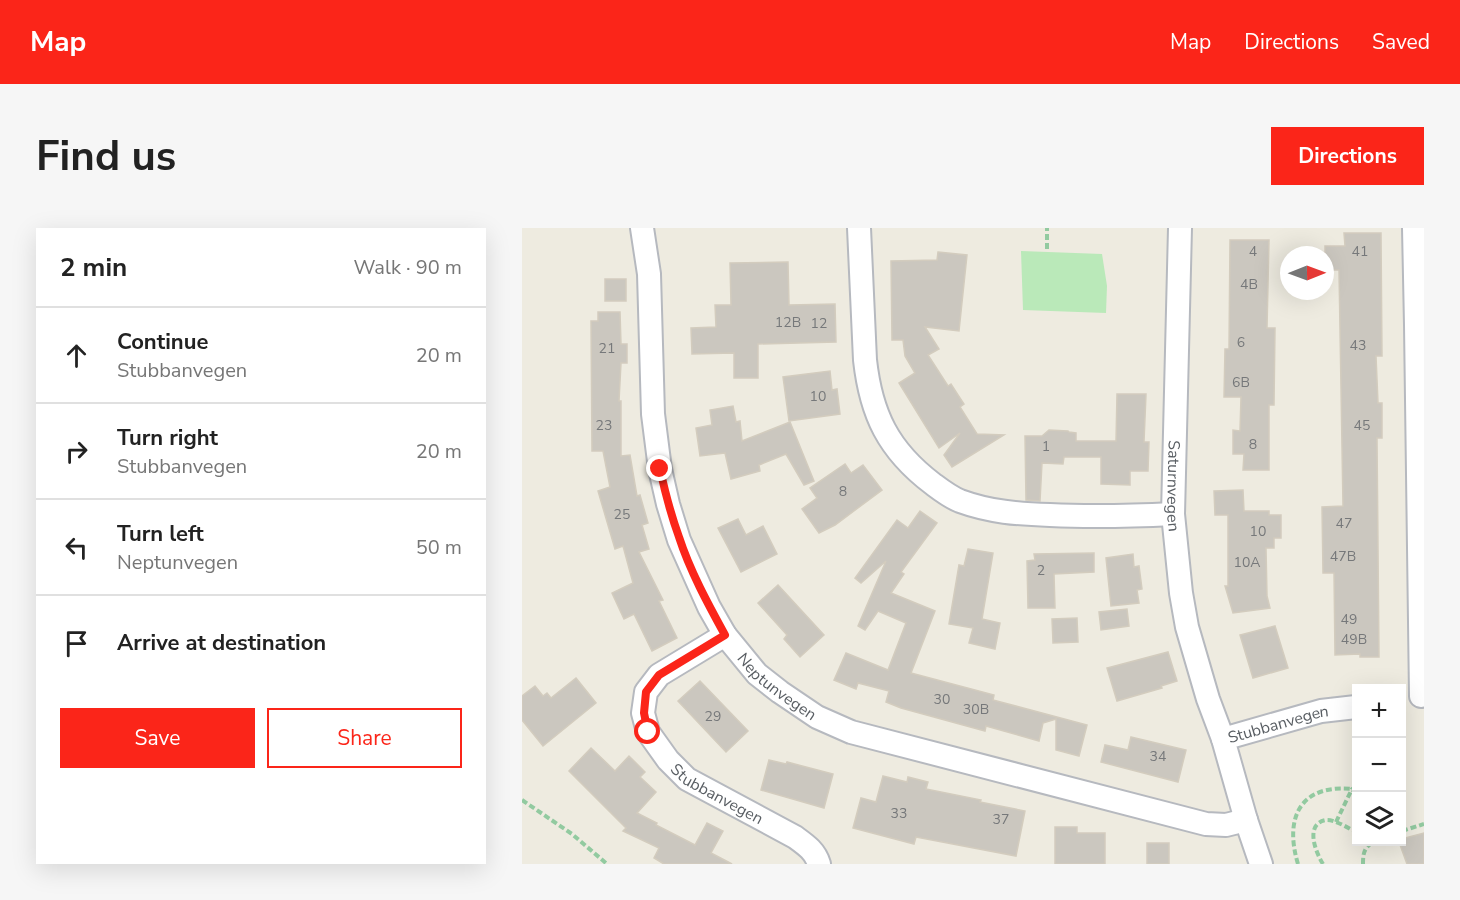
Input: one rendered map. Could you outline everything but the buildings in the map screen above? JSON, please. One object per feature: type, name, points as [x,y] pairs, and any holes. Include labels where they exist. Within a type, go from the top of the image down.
[{"type":"street","name":"Neptunvegen","points":[[642,228],[649,274],[653,414],[660,469],[668,504],[679,540],[705,598],[725,635],[757,674],[817,717],[851,732],[1206,824],[1226,825],[1246,820]]},
{"type":"street","points":[[859,228],[865,360],[870,390],[882,427],[900,454],[922,476],[957,500],[1008,513],[1069,516],[1173,514]]},
{"type":"street","name":"Saturnvegen","points":[[1180,228],[1173,514],[1180,593],[1187,627],[1208,699],[1223,739]]},
{"type":"street","points":[[1414,228],[1420,303],[1415,697]]},
{"type":"street","name":"Stubbanvegen","points":[[725,635],[659,675],[646,692],[644,713],[648,732],[668,760],[687,779],[795,837],[809,847],[819,864]]},
{"type":"street","name":"Stubbanvegen","points":[[1261,864],[1223,739],[1321,711],[1352,707]]},
{"type":"path","points":[[1047,228],[1047,249]]},
{"type":"path","points":[[1298,864],[1292,842],[1294,822],[1306,800],[1315,793],[1325,790],[1352,788]]},
{"type":"path","points":[[1336,822],[1352,792]]},
{"type":"path","points":[[522,800],[572,834],[607,864]]},
{"type":"path","points":[[1323,864],[1315,849],[1314,829],[1322,821],[1328,819],[1352,830]]},
{"type":"path","points":[[1406,829],[1424,824]]},
{"type":"path","points":[[1363,864],[1363,853],[1366,846]]},
{"type":"green space","points":[[1021,251],[1102,254],[1107,286],[1106,313],[1023,310]]},
{"type":"route","points":[[648,732],[644,713],[646,692],[659,675],[725,635],[679,540],[660,469]]}]
